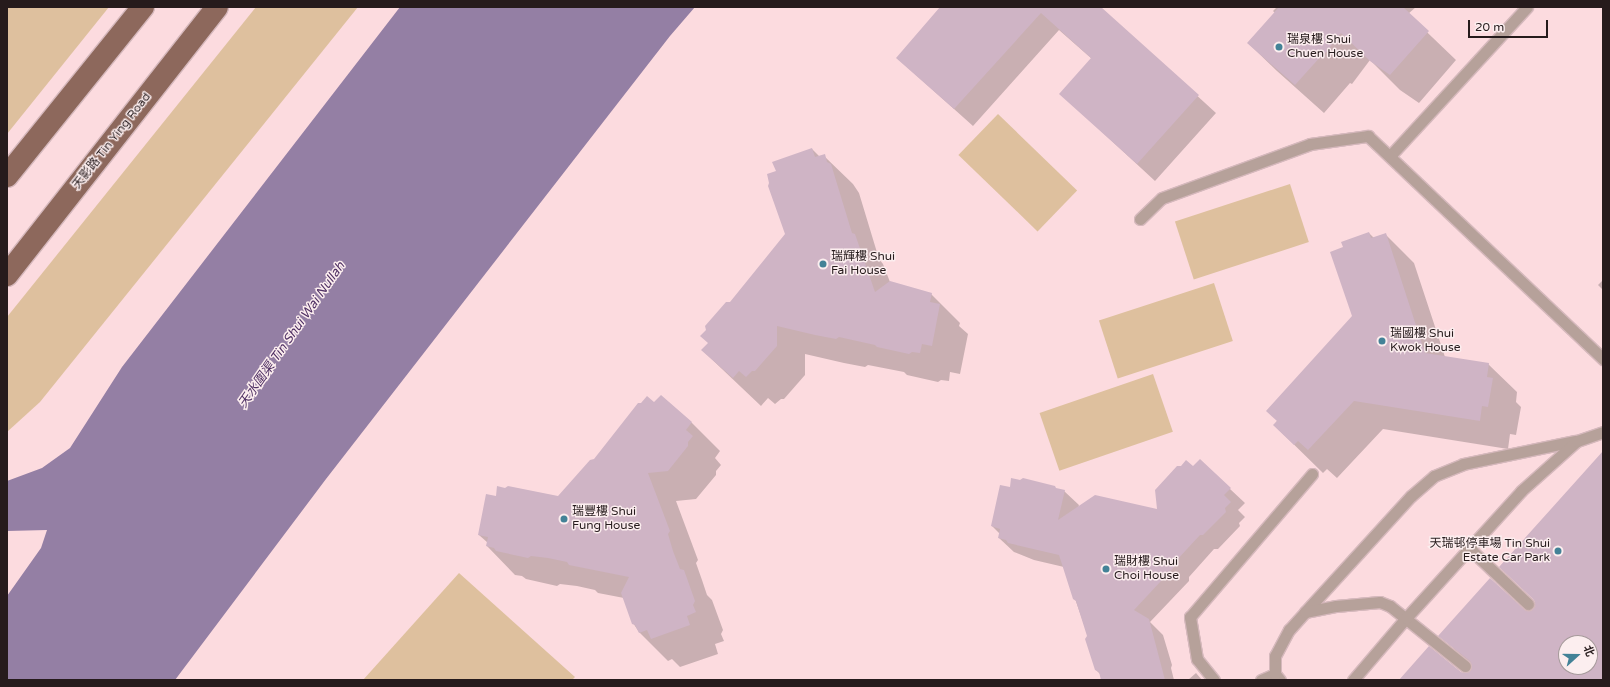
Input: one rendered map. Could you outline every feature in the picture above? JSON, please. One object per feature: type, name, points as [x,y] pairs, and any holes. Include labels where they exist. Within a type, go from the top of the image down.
[{"type":"main road","points":[[7,176],[143,7]]},
{"type":"main road","name":"天影路 Tin Ying Road","points":[[7,275],[217,7]]},
{"type":"lane","points":[[1390,156],[1528,7]]},
{"type":"lane","points":[[1140,220],[1162,198],[1310,144],[1368,136],[1603,359]]},
{"type":"lane","points":[[1261,680],[1278,677],[1274,656],[1289,630],[1411,496],[1434,476],[1463,464],[1577,441],[1603,432]]},
{"type":"lane","points":[[1353,680],[1406,618],[1521,491],[1577,441]]},
{"type":"lane","points":[[1214,680],[1197,659],[1190,617],[1312,474]]},
{"type":"lane","points":[[1470,549],[1528,604]]},
{"type":"lane","points":[[1305,612],[1336,606],[1380,602],[1390,606],[1406,618],[1465,666]]},
{"type":"shaded area","points":[[7,7],[109,7],[7,134]]},
{"type":"shaded area","points":[[256,7],[358,7],[40,402],[7,432],[7,317]]},
{"type":"shaded area","points":[[998,114],[1077,190],[1038,231],[958,155]]},
{"type":"shaded area","points":[[1290,184],[1309,242],[1194,279],[1175,221]]},
{"type":"shaded area","points":[[1214,283],[1233,341],[1118,378],[1099,320]]},
{"type":"shaded area","points":[[1153,374],[1173,432],[1059,471],[1040,413]]},
{"type":"shaded area","points":[[459,573],[575,677],[572,680],[363,680]]},
{"type":"water","name":"天水圍渠 Tin Shui Wai Nullah","points":[[400,7],[695,7],[670,36],[326,479],[175,680],[7,680],[7,596],[41,548],[47,530],[7,531],[7,481],[42,468],[70,448],[122,367]]},
{"type":"building","points":[[940,7],[1101,7],[1199,95],[1137,164],[1059,94],[1091,58],[1041,13],[954,109],[896,58]]},
{"type":"building","name":"瑞泉樓 Shui Chuen House","points":[[1279,7],[1403,7],[1429,31],[1390,75],[1370,61],[1341,33],[1323,56],[1322,55],[1295,85],[1247,43]]},
{"type":"building","name":"瑞輝樓 Shui Fai House","points":[[812,148],[815,157],[825,154],[827,162],[831,164],[852,233],[855,234],[875,292],[890,281],[932,293],[930,302],[940,304],[932,346],[922,344],[920,353],[912,352],[909,354],[839,337],[836,339],[777,326],[777,346],[755,371],[752,371],[746,377],[739,371],[733,378],[701,350],[708,343],[700,336],[706,330],[705,326],[726,302],[730,302],[785,234],[768,186],[769,183],[767,174],[776,171],[772,162]]},
{"type":"building","name":"瑞國樓 Shui Kwok House","points":[[1369,232],[1371,238],[1386,233],[1425,353],[1489,363],[1487,377],[1493,378],[1488,407],[1482,406],[1480,421],[1354,401],[1308,450],[1298,441],[1294,445],[1273,425],[1277,421],[1266,411],[1352,316],[1330,252],[1343,247],[1341,242]]},
{"type":"building","name":"瑞豐樓 Shui Fung House","points":[[661,395],[692,422],[686,430],[693,436],[688,442],[688,446],[668,471],[648,473],[670,531],[668,534],[673,551],[680,569],[684,570],[695,601],[693,605],[696,612],[687,616],[690,625],[651,639],[647,630],[639,633],[635,625],[632,624],[621,593],[629,577],[569,565],[567,562],[548,558],[531,556],[528,558],[496,551],[494,548],[486,546],[488,537],[478,535],[486,494],[496,496],[497,486],[505,488],[508,486],[558,496],[590,460],[594,459],[638,403],[641,403],[647,396],[654,402]]},
{"type":"building","name":"天瑞邨停車場 Tin Shui Estate Car Park","points":[[1603,451],[1603,680],[1399,680],[1429,646],[1461,672],[1464,673],[1470,671],[1472,667],[1470,661],[1438,636],[1490,578],[1524,609],[1530,611],[1533,608],[1535,602],[1499,567]]},
{"type":"building","name":"瑞財樓 Shui Choi House","points":[[1200,459],[1231,488],[1224,495],[1231,502],[1225,508],[1226,512],[1203,535],[1200,535],[1175,562],[1175,566],[1134,610],[1149,619],[1165,680],[1101,680],[1099,672],[1095,670],[1085,639],[1087,636],[1059,555],[1008,543],[1006,540],[998,538],[1000,529],[991,526],[1000,485],[1010,487],[1011,478],[1020,480],[1023,478],[1065,490],[1058,520],[1095,495],[1157,509],[1155,490],[1177,466],[1181,466],[1186,460],[1193,466]]},
{"type":"place","name":"瑞泉樓 Shui Chuen House","points":[[1279,47]]},
{"type":"place","name":"瑞輝樓 Shui Fai House","points":[[823,264]]},
{"type":"place","name":"瑞國樓 Shui Kwok House","points":[[1382,341]]},
{"type":"place","name":"瑞豐樓 Shui Fung House","points":[[564,519]]},
{"type":"place","name":"天瑞邨停車場 Tin Shui Estate Car Park","points":[[1558,551]]},
{"type":"place","name":"瑞財樓 Shui Choi House","points":[[1106,569]]}]
